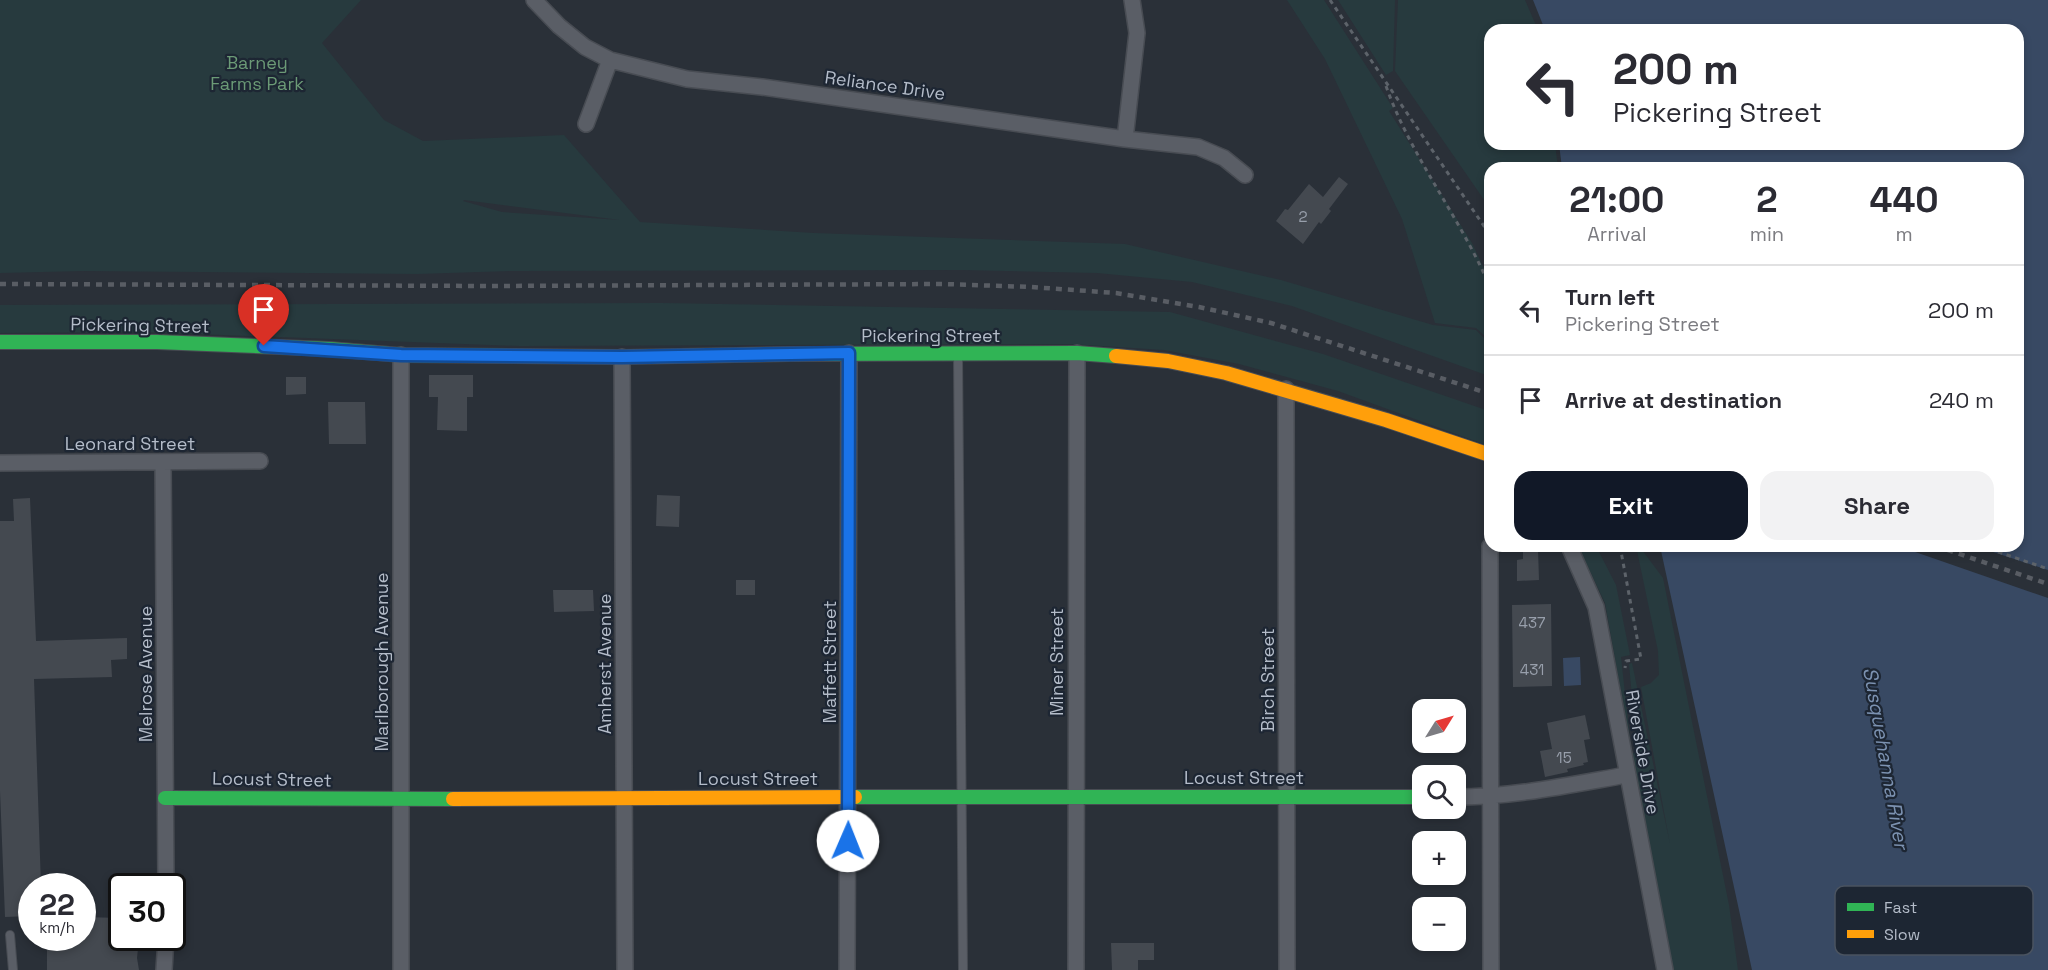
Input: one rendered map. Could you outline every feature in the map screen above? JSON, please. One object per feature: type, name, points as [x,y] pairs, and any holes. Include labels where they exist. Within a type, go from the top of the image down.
[{"type":"street","name":"Reliance Drive","points":[[534,0],[559,26],[585,47],[610,60],[687,79],[762,87],[1125,139],[1198,147],[1224,159],[1245,175]]},
{"type":"street","points":[[1125,139],[1137,33],[1132,0]]},
{"type":"street","points":[[586,124],[610,60]]},
{"type":"street","name":"Pickering Street","points":[[0,342],[157,342],[329,349],[401,355],[622,357],[849,353],[1077,353],[1168,361],[1226,373],[1386,420],[1484,453]]},
{"type":"street","name":"Maffett Street","points":[[847,970],[849,353]]},
{"type":"street","name":"Miner Street","points":[[1076,970],[1077,353]]},
{"type":"street","name":"Marlborough Avenue","points":[[401,355],[401,970]]},
{"type":"street","name":"Amherst Avenue","points":[[622,357],[625,970]]},
{"type":"street","name":"Birch Street","points":[[1286,389],[1287,970]]},
{"type":"street","name":"Leonard Street","points":[[0,463],[260,461]]},
{"type":"street","name":"Melrose Avenue","points":[[163,462],[166,873]]},
{"type":"street","points":[[1490,552],[1491,970]]},
{"type":"street","name":"Riverside Drive","points":[[1572,552],[1596,607],[1626,775],[1665,970]]},
{"type":"street","points":[[1466,797],[1491,797],[1537,791],[1626,775]]},
{"type":"street","name":"Locust Street","points":[[165,798],[401,800],[624,797],[1412,797]]},
{"type":"street","points":[[164,970],[165,951]]},
{"type":"lane","points":[[958,353],[963,970]]},
{"type":"lane","points":[[10,935],[13,970]]},
{"type":"path","points":[[1330,0],[1484,226]]},
{"type":"path","points":[[1384,81],[1402,123],[1484,276]]},
{"type":"path","points":[[1621,552],[1641,658]]},
{"type":"path","points":[[1998,552],[2048,569]]},
{"type":"green space","name":"Barney Farms Park","points":[[0,0],[361,0],[322,43],[384,120],[423,141],[564,135],[640,222],[814,233],[1125,244],[1281,280],[1433,325],[1476,330],[1484,338],[1484,374],[1292,306],[1192,282],[1097,273],[962,270],[511,271],[417,274],[83,271],[0,273]],"holes":[[[464,200],[620,220],[502,212],[463,201]]]},
{"type":"green space","points":[[1287,0],[1324,0],[1393,108],[1389,111],[1472,243],[1484,268],[1484,335],[1476,328],[1435,323],[1402,219],[1325,59]]},
{"type":"green space","points":[[1338,0],[1395,0],[1393,71],[1386,75]]},
{"type":"green space","points":[[1398,0],[1525,0],[1535,24],[1484,24],[1484,150],[1556,150],[1557,162],[1484,162],[1484,200],[1395,71]]},
{"type":"green space","points":[[661,303],[1170,312],[1323,354],[1484,409],[1484,444],[1338,391],[1239,364],[1164,350],[1071,344],[520,346],[143,332],[0,333],[0,305]]},
{"type":"green space","points":[[1581,552],[1599,552],[1616,585],[1630,655],[1621,657],[1631,748],[1605,603]]},
{"type":"green space","points":[[1637,552],[1644,552],[1663,578],[1729,905],[1738,970],[1672,970],[1631,754],[1637,752],[1629,664],[1632,663],[1670,844],[1641,687],[1651,683],[1659,675],[1658,651]]},
{"type":"water","name":"Susquehanna River","points":[[1533,0],[2048,0],[2048,970],[1752,970],[1661,552],[2024,552],[2024,162],[1561,162],[1560,150],[2024,150],[2024,24],[1543,24]]},
{"type":"water","points":[[1580,657],[1581,685],[1564,686],[1563,658]]},
{"type":"pier","points":[[1915,552],[1993,552],[2048,570],[2048,598]]},
{"type":"building","points":[[1339,177],[1348,184],[1329,209],[1331,211],[1321,224],[1319,222],[1303,244],[1276,221],[1309,184],[1323,197]]},
{"type":"building","points":[[429,375],[473,375],[473,397],[467,397],[467,431],[437,430],[438,397],[429,397]]},
{"type":"building","points":[[286,377],[306,377],[306,394],[286,395]]},
{"type":"building","points":[[328,402],[365,402],[366,444],[329,444]]},
{"type":"building","points":[[657,495],[680,496],[679,527],[656,526]]},
{"type":"building","points":[[30,498],[36,641],[127,638],[127,659],[111,660],[112,677],[34,679],[41,873],[18,873],[18,917],[5,917],[0,791],[0,521],[14,521],[13,499]]},
{"type":"building","points":[[1523,552],[1538,552],[1539,580],[1517,581],[1517,560],[1523,559]]},
{"type":"building","points":[[736,580],[755,580],[755,595],[736,595]]},
{"type":"building","points":[[553,590],[593,590],[594,611],[554,612]]},
{"type":"building","points":[[1551,604],[1552,686],[1513,687],[1512,605]]},
{"type":"building","points":[[1585,715],[1590,739],[1584,740],[1588,762],[1567,769],[1568,772],[1545,777],[1540,751],[1552,749],[1547,723]]},
{"type":"building","points":[[96,917],[108,918],[108,951],[138,951],[139,970],[47,970],[47,951],[96,951]]},
{"type":"building","points":[[1111,943],[1154,943],[1154,960],[1138,960],[1138,970],[1112,970]]},
{"type":"railway","points":[[0,284],[491,286],[944,284],[1116,293],[1199,307],[1271,323],[1484,392]]},
{"type":"railway","points":[[1954,552],[2048,584]]},
{"type":"traffic: fast","points":[[0,342],[157,342],[329,349],[401,355],[513,356]]},
{"type":"traffic: fast","points":[[790,354],[1077,353],[1116,356]]},
{"type":"traffic: fast","points":[[855,797],[1412,797]]},
{"type":"traffic: fast","points":[[165,798],[453,799]]},
{"type":"traffic: slow","points":[[513,356],[790,354]]},
{"type":"traffic: slow","points":[[1116,356],[1168,361],[1226,373],[1386,420],[1484,453]]},
{"type":"traffic: slow","points":[[453,799],[855,797]]},
{"type":"route","points":[[264,346],[401,355],[622,357],[849,353],[848,841]]}]
